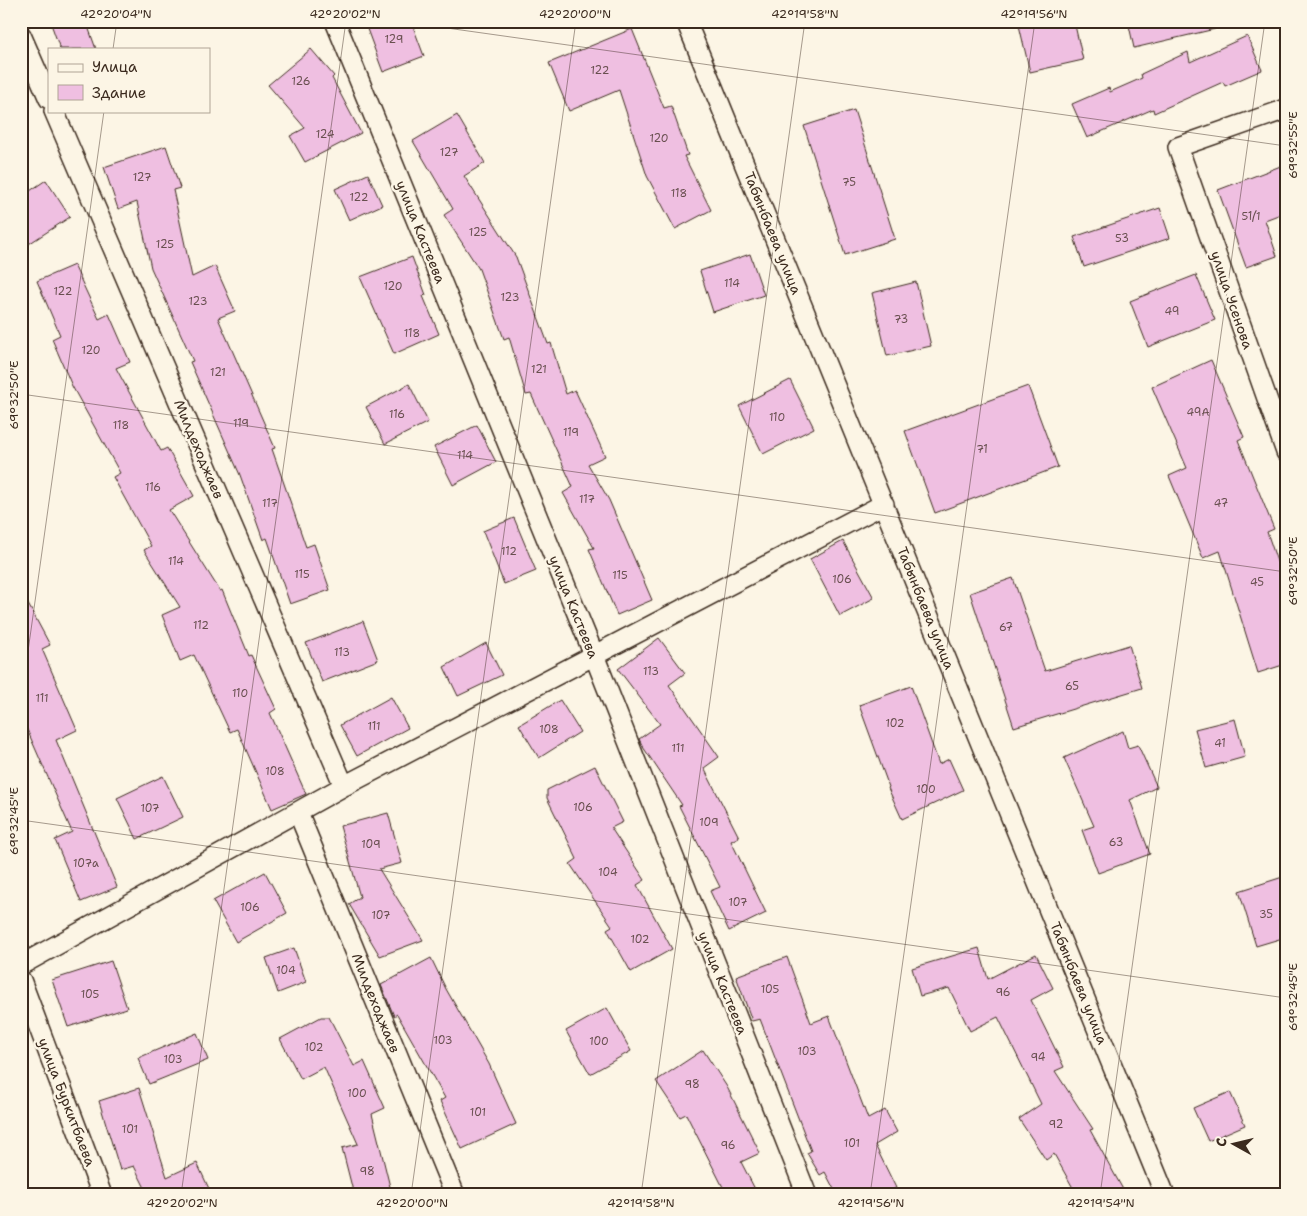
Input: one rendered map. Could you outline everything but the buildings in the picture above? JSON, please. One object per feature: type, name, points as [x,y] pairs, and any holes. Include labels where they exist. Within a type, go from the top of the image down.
[{"type":"street","name":"улица Кастеева","points":[[335,21],[594,655],[807,1195]]},
{"type":"street","name":"Табынбаева улица","points":[[686,21],[1165,1195]]},
{"type":"street","points":[[21,35],[48,97]]},
{"type":"street","name":"улица Усенова","points":[[1286,108],[1178,147],[1286,452]]},
{"type":"street","name":"Милдеходжаев","points":[[54,112],[344,786]]},
{"type":"street","points":[[21,965],[344,786],[884,504]]},
{"type":"street","name":"Милдеходжаев","points":[[298,812],[455,1195]]},
{"type":"street","name":"улица Буркитбаева","points":[[21,980],[102,1195]]}]
